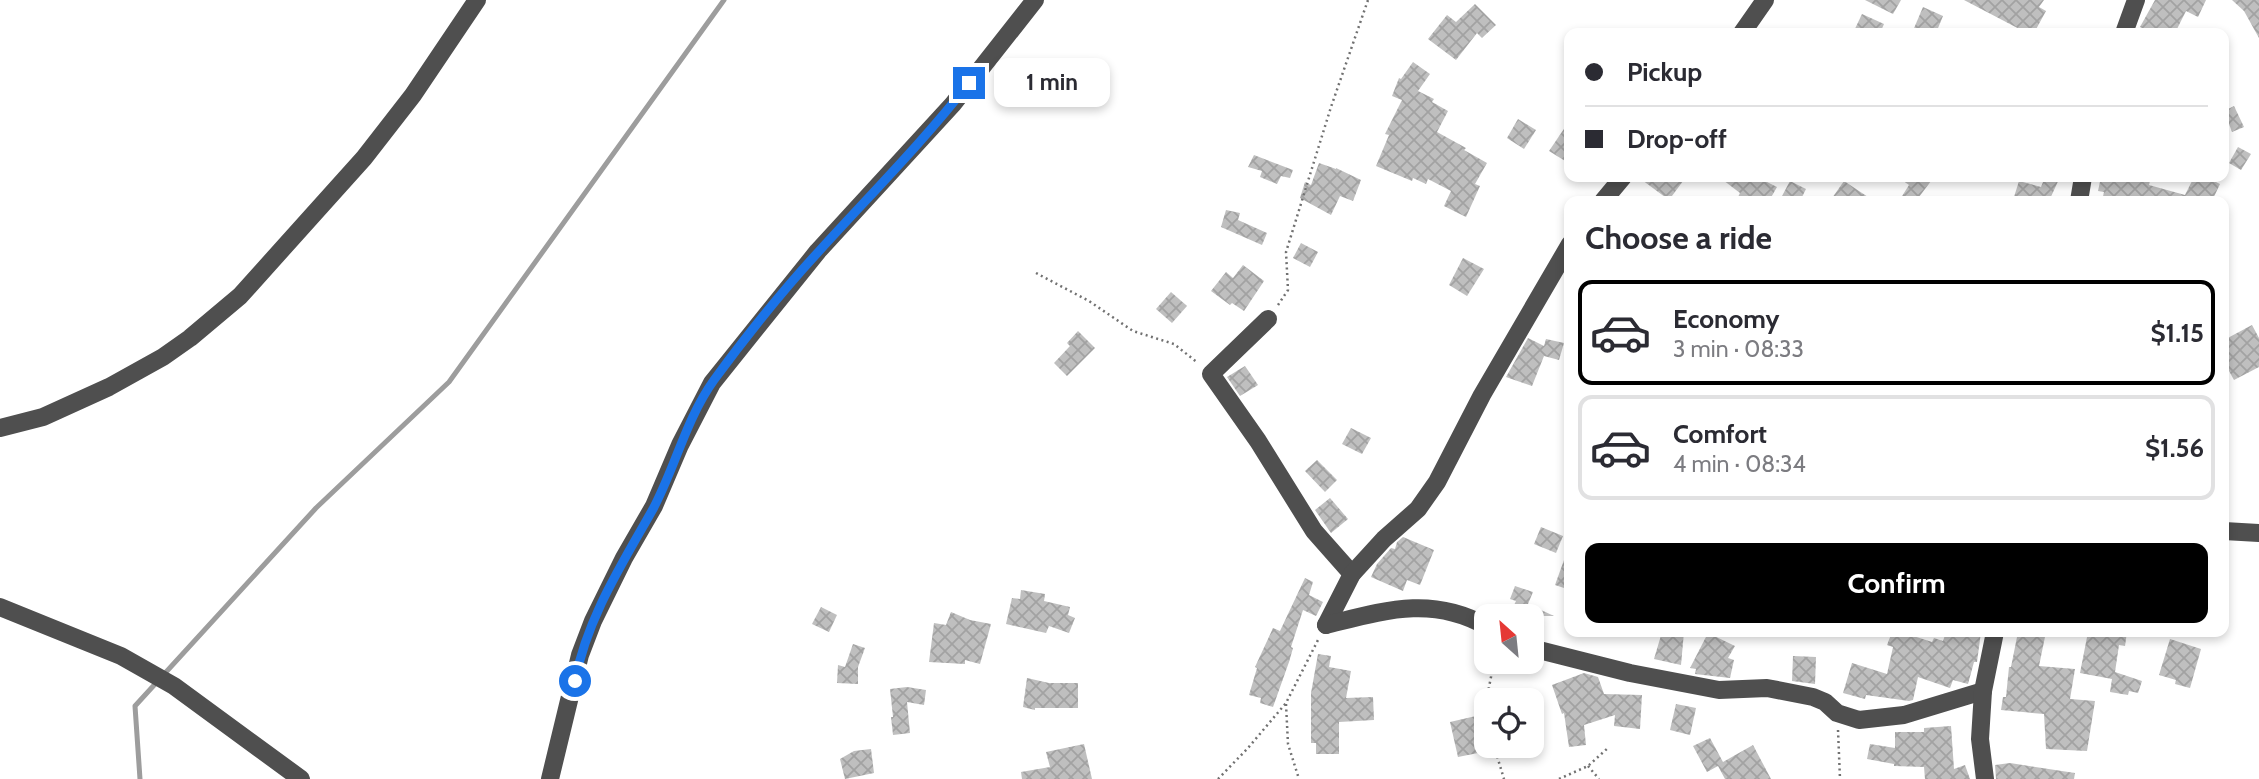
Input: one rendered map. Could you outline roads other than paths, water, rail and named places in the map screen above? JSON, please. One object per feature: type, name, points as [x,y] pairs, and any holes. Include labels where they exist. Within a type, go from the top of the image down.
[{"type":"street","points":[[0,428],[43,417],[141,369],[190,338],[240,296],[364,158],[413,95],[477,0]]},
{"type":"street","points":[[550,779],[580,655],[593,621],[624,558],[654,506],[680,445],[712,383],[818,251],[953,104],[1035,0]]},
{"type":"street","points":[[1745,28],[1765,0]]},
{"type":"street","points":[[2125,28],[2136,0]]},
{"type":"street","points":[[1607,196],[1619,182]]},
{"type":"street","points":[[1474,621],[1450,610],[1414,607],[1388,610],[1326,625],[1352,574],[1384,539],[1418,509],[1437,482],[1482,395],[1564,254]]},
{"type":"street","points":[[1268,319],[1211,374],[1258,441],[1314,531],[1352,574]]},
{"type":"street","points":[[2229,531],[2259,533]]},
{"type":"street","points":[[0,607],[121,656],[164,680],[301,779]]},
{"type":"street","points":[[1985,779],[1980,739],[1983,691],[1994,637]]},
{"type":"street","points":[[1544,651],[1630,673],[1719,690],[1767,688],[1813,697],[1825,702],[1837,713],[1859,720],[1904,715],[1983,691]]},
{"type":"waterway","points":[[140,779],[135,706],[316,508],[449,382],[724,0]]}]
